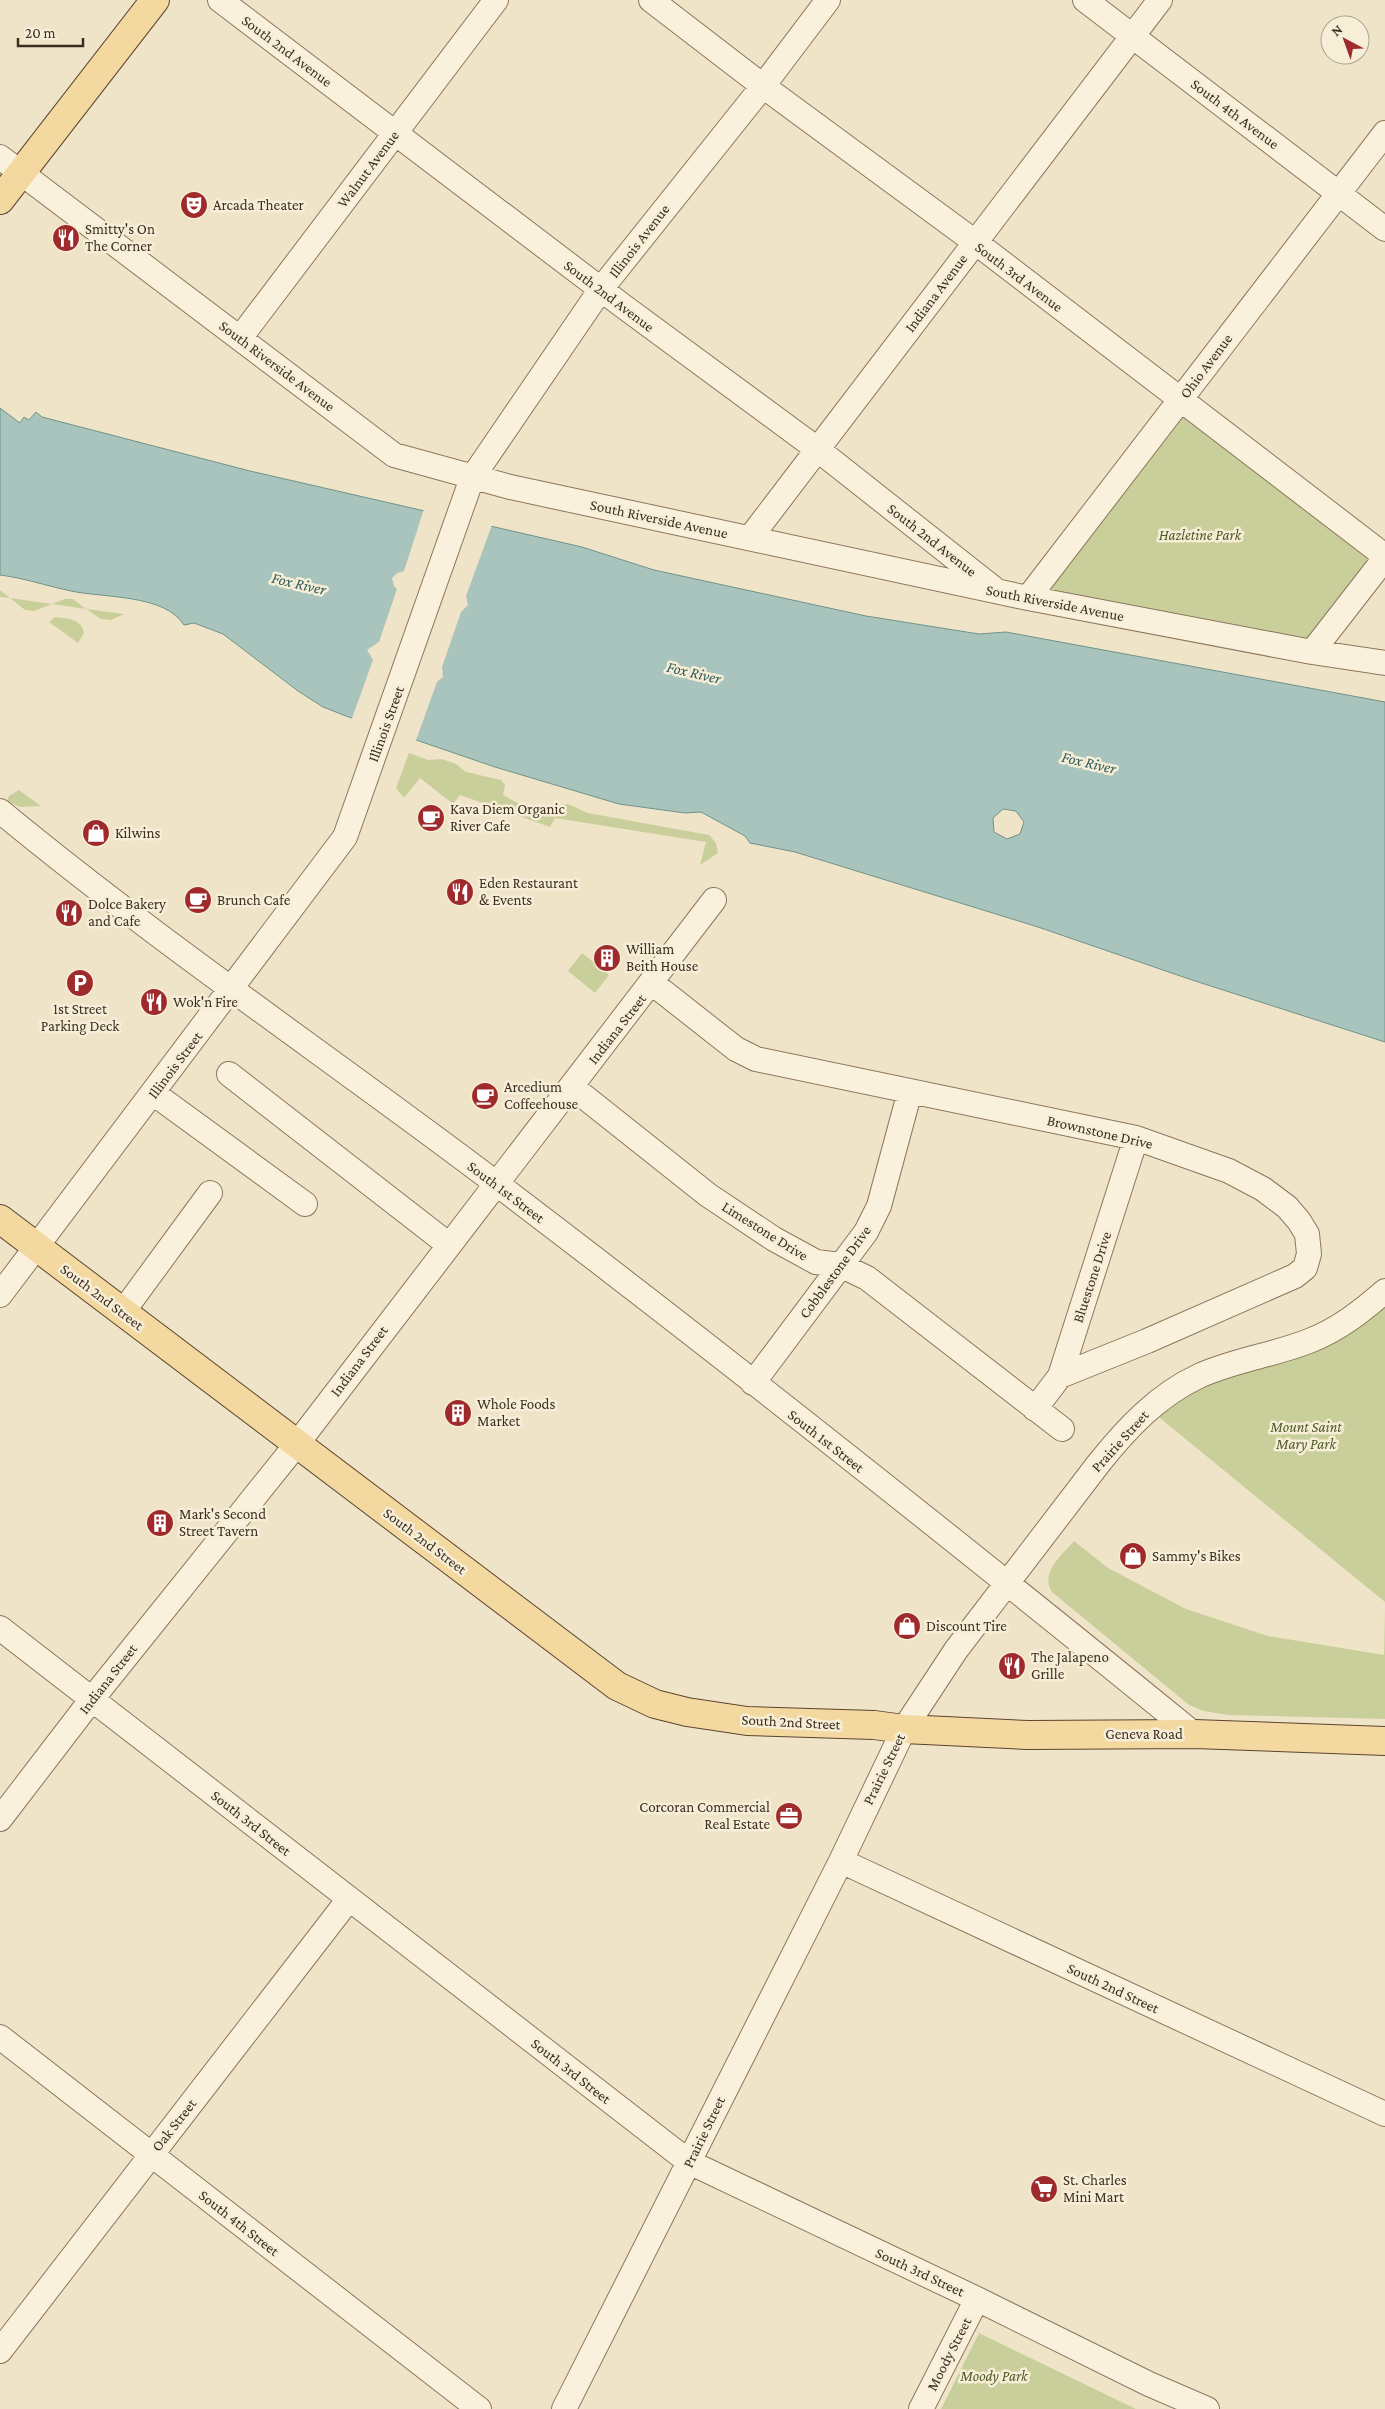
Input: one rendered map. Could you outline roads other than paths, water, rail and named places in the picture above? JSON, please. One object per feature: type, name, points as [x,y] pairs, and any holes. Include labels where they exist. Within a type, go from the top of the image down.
[{"type":"main road","points":[[0,200],[155,0]]},
{"type":"main road","name":"South 2nd Street","points":[[0,1219],[617,1686],[655,1704],[687,1712],[747,1721],[874,1725],[904,1729]]},
{"type":"main road","name":"Geneva Road","points":[[904,1729],[1028,1735],[1194,1734],[1385,1741]]},
{"type":"street","name":"South 2nd Avenue","points":[[220,0],[601,289],[817,449],[998,592]]},
{"type":"street","name":"Walnut Avenue","points":[[240,338],[496,0]]},
{"type":"street","name":"South 3rd Avenue","points":[[651,0],[763,86],[975,242],[1385,557]]},
{"type":"street","name":"Illinois Avenue","points":[[457,521],[472,478],[601,289],[763,86],[828,0]]},
{"type":"street","name":"South 4th Avenue","points":[[1086,0],[1385,229]]},
{"type":"street","name":"Indiana Avenue","points":[[750,538],[1160,0]]},
{"type":"street","name":"Ohio Avenue","points":[[1028,598],[1385,134]]},
{"type":"street","name":"South Riverside Avenue","points":[[0,157],[394,455],[472,478],[998,592],[1312,652],[1385,663]]},
{"type":"street","name":"Illinois Street","points":[[0,1295],[345,838],[457,521]]},
{"type":"street","points":[[1312,652],[1385,557]]},
{"type":"street","name":"South 1st Street","points":[[0,811],[231,989],[496,1184],[1007,1582],[1194,1734]]},
{"type":"street","name":"Indiana Street","points":[[0,1819],[92,1699],[296,1444],[714,900]]},
{"type":"street","name":"Brownstone Drive","points":[[652,983],[736,1049],[756,1059],[1136,1138],[1229,1171],[1264,1189],[1287,1207],[1307,1234],[1309,1254],[1305,1268],[1296,1276],[1060,1376]]},
{"type":"street","points":[[229,1074],[449,1244]]},
{"type":"street","name":"Limestone Drive","points":[[572,1087],[708,1195],[774,1239],[816,1262],[840,1265],[867,1278],[1062,1430]]},
{"type":"street","name":"Cobblestone Drive","points":[[753,1384],[866,1232],[879,1206],[910,1091]]},
{"type":"street","points":[[153,1093],[305,1204]]},
{"type":"street","name":"Bluestone Drive","points":[[1035,1409],[1060,1376],[1136,1138]]},
{"type":"street","points":[[122,1313],[210,1193]]},
{"type":"street","name":"Prairie Street","points":[[564,2409],[841,1862],[904,1729],[956,1650],[1115,1444],[1157,1401],[1200,1376],[1310,1341],[1354,1318],[1385,1291]]},
{"type":"street","name":"South 3rd Street","points":[[0,1628],[689,2162],[977,2299],[1149,2384],[1207,2409]]},
{"type":"street","name":"South 2nd Street","points":[[841,1862],[1385,2114]]},
{"type":"street","name":"Oak Street","points":[[0,2351],[349,1899]]},
{"type":"street","name":"South 4th Street","points":[[0,2036],[479,2409]]},
{"type":"street","name":"Moody Street","points":[[921,2409],[977,2299]]},
{"type":"water","name":"Fox River","points":[[0,408],[20,423],[24,417],[29,420],[36,412],[42,417],[250,471],[582,547],[654,570],[866,616],[979,634],[1006,632],[1385,702],[1385,1042],[1192,980],[1038,927],[795,852],[750,843],[745,836],[701,812],[685,813],[619,804],[495,767],[323,707],[298,691],[223,634],[194,623],[184,625],[175,615],[148,602],[71,591],[0,575]],"holes":[[[1003,809],[1016,811],[1024,822],[1020,834],[1007,839],[994,832],[993,818]]]},
{"type":"place","name":"Arcada Theater","points":[[194,205]]},
{"type":"place","name":"Smitty's On The Corner","points":[[66,238]]},
{"type":"place","name":"Kava Diem Organic River Cafe","points":[[431,818]]},
{"type":"place","name":"Kilwins","points":[[96,833]]},
{"type":"place","name":"Eden Restaurant & Events","points":[[460,892]]},
{"type":"place","name":"Brunch Cafe","points":[[198,900]]},
{"type":"place","name":"Dolce Bakery and Cafe","points":[[69,913]]},
{"type":"place","name":"William Beith House","points":[[607,958]]},
{"type":"place","name":"1st Street Parking Deck","points":[[80,983]]},
{"type":"place","name":"Wok'n Fire","points":[[154,1002]]},
{"type":"place","name":"Arcedium Coffeehouse","points":[[485,1096]]},
{"type":"place","name":"Whole Foods Market","points":[[458,1413]]},
{"type":"place","name":"Mark's Second Street Tavern","points":[[160,1523]]},
{"type":"place","name":"Sammy's Bikes","points":[[1133,1556]]},
{"type":"place","name":"Discount Tire","points":[[907,1626]]},
{"type":"place","name":"The Jalapeno Grille","points":[[1012,1666]]},
{"type":"place","name":"Corcoran Commercial Real Estate","points":[[789,1816]]},
{"type":"place","name":"St. Charles Mini Mart","points":[[1044,2189]]},
{"type":"park label","name":"Hazletine Park","points":[[1200,535]]},
{"type":"park label","name":"Mount Saint Mary Park","points":[[1306,1436]]},
{"type":"park label","name":"Moody Park","points":[[994,2376]]}]
